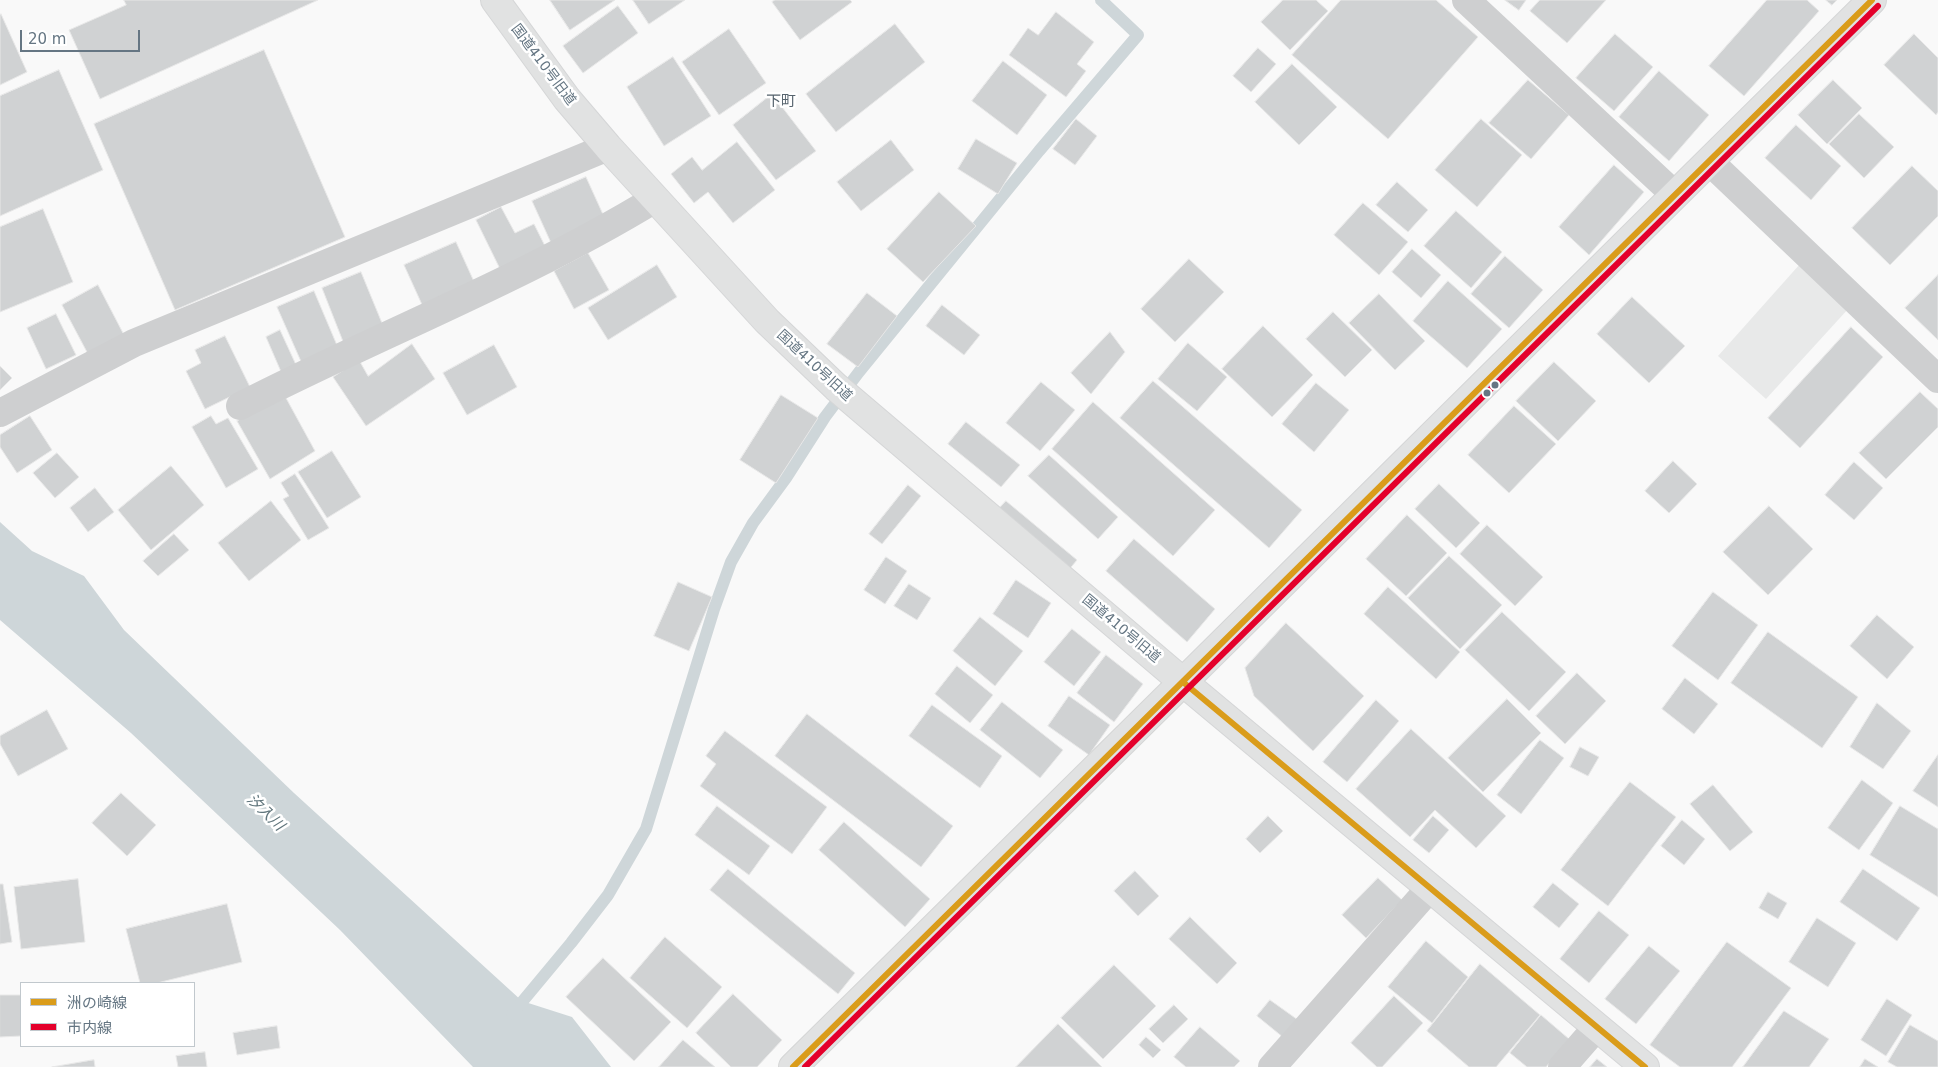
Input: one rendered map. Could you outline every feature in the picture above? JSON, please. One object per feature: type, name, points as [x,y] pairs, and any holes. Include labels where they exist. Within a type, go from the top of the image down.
[{"type":"main road","name":"国道410号旧道","points":[[495,0],[567,98],[608,147],[767,321],[842,393],[1183,682],[1645,1067]]},
{"type":"main road","points":[[793,1067],[1872,0]]},
{"type":"street","points":[[1466,0],[1674,194]]},
{"type":"street","points":[[0,413],[134,343],[608,147]]},
{"type":"street","points":[[1710,162],[1938,379]]},
{"type":"street","points":[[240,406],[291,380],[506,281],[600,232],[655,199]]},
{"type":"street","points":[[1277,1065],[1430,888]]},
{"type":"street","points":[[1562,1067],[1596,1028]]},
{"type":"shaded area","points":[[1800,264],[1849,308],[1766,399],[1718,356]]},
{"type":"water","name":"汐入川","points":[[0,522],[32,551],[84,576],[124,630],[294,793],[522,1001],[572,1017],[611,1067],[473,1067],[340,930],[131,733],[0,620]]},
{"type":"building","points":[[124,0],[318,0],[100,99],[69,30],[126,5]]},
{"type":"building","points":[[550,0],[615,0],[570,30]]},
{"type":"building","points":[[633,0],[685,0],[649,24]]},
{"type":"building","points":[[775,0],[850,0],[852,2],[800,40],[772,2]]},
{"type":"building","points":[[1283,0],[1316,0],[1328,11],[1290,50],[1261,22]]},
{"type":"building","points":[[1341,0],[1436,0],[1478,37],[1388,139],[1292,55]]},
{"type":"building","points":[[1505,0],[1526,0],[1519,10]]},
{"type":"building","points":[[1540,0],[1606,0],[1567,43],[1530,11]]},
{"type":"building","points":[[1767,0],[1807,0],[1819,11],[1744,96],[1709,66]]},
{"type":"building","points":[[1826,0],[1837,0],[1832,5]]},
{"type":"building","points":[[618,6],[638,33],[583,73],[563,46]]},
{"type":"building","points":[[1056,12],[1094,42],[1077,64],[1086,71],[1066,97],[1009,55],[1028,28],[1038,35]]},
{"type":"building","points":[[0,15],[27,72],[0,85]]},
{"type":"building","points":[[895,24],[925,62],[836,132],[806,94]]},
{"type":"building","points":[[729,29],[766,83],[719,115],[682,62]]},
{"type":"building","points":[[1615,34],[1653,67],[1614,111],[1576,78]]},
{"type":"building","points":[[1914,34],[1938,58],[1938,112],[1936,115],[1884,65]]},
{"type":"building","points":[[1258,48],[1276,64],[1251,92],[1233,76]]},
{"type":"building","points":[[264,50],[345,237],[175,310],[94,124]]},
{"type":"building","points":[[673,57],[711,116],[664,146],[627,87]]},
{"type":"building","points":[[1003,61],[1047,95],[1017,135],[972,101]]},
{"type":"building","points":[[1292,64],[1337,107],[1299,145],[1255,102]]},
{"type":"building","points":[[59,70],[103,170],[0,216],[0,96]]},
{"type":"building","points":[[1659,71],[1709,115],[1669,161],[1619,117]]},
{"type":"building","points":[[1528,80],[1569,115],[1531,159],[1489,123]]},
{"type":"building","points":[[1833,80],[1862,108],[1827,144],[1798,115]]},
{"type":"building","points":[[772,94],[816,151],[776,180],[733,125]]},
{"type":"building","points":[[1859,114],[1894,147],[1864,178],[1829,144]]},
{"type":"building","points":[[1076,119],[1097,136],[1075,165],[1053,149]]},
{"type":"building","points":[[1481,119],[1522,155],[1477,207],[1435,170]]},
{"type":"building","points":[[1796,125],[1841,166],[1811,200],[1765,158]]},
{"type":"building","points":[[976,139],[1017,163],[998,194],[958,169]]},
{"type":"building","points":[[891,140],[914,170],[861,211],[837,182]]},
{"type":"building","points":[[737,142],[775,190],[733,223],[708,192],[694,203],[671,174],[692,157],[702,170]]},
{"type":"building","points":[[1614,165],[1644,192],[1589,255],[1559,227]]},
{"type":"building","points":[[1912,166],[1938,191],[1938,216],[1890,265],[1852,228]]},
{"type":"building","points":[[586,177],[606,221],[552,245],[532,201]]},
{"type":"building","points":[[1397,182],[1428,210],[1408,232],[1376,205]]},
{"type":"building","points":[[939,192],[976,226],[923,282],[887,249]]},
{"type":"building","points":[[1363,203],[1408,242],[1379,275],[1334,235]]},
{"type":"building","points":[[501,207],[515,233],[534,224],[549,254],[504,277],[476,220]]},
{"type":"building","points":[[43,209],[73,282],[0,312],[0,227]]},
{"type":"building","points":[[1456,211],[1502,252],[1471,288],[1424,246]]},
{"type":"building","points":[[456,242],[476,286],[424,309],[404,265]]},
{"type":"building","points":[[1412,249],[1441,275],[1421,298],[1392,272]]},
{"type":"building","points":[[588,253],[609,290],[574,309],[554,271]]},
{"type":"building","points":[[1505,256],[1543,290],[1509,328],[1471,294]]},
{"type":"building","points":[[1189,259],[1224,292],[1175,342],[1141,309]]},
{"type":"building","points":[[657,265],[677,297],[608,340],[588,308]]},
{"type":"building","points":[[361,272],[384,328],[344,344],[322,288]]},
{"type":"building","points":[[1938,275],[1938,340],[1905,308]]},
{"type":"building","points":[[1448,281],[1502,329],[1467,368],[1413,321]]},
{"type":"building","points":[[98,285],[124,335],[88,354],[62,305]]},
{"type":"building","points":[[314,291],[339,350],[303,366],[277,307]]},
{"type":"building","points":[[867,293],[897,316],[858,367],[827,344]]},
{"type":"building","points":[[1379,294],[1425,341],[1395,370],[1349,323]]},
{"type":"building","points":[[1632,297],[1685,346],[1649,383],[1597,334]]},
{"type":"building","points":[[942,305],[980,335],[964,355],[926,326]]},
{"type":"building","points":[[1333,312],[1372,350],[1345,377],[1306,339]]},
{"type":"building","points":[[56,314],[76,355],[46,369],[27,328]]},
{"type":"building","points":[[1263,326],[1313,375],[1272,417],[1222,369]]},
{"type":"building","points":[[1851,327],[1883,357],[1800,448],[1768,418]]},
{"type":"building","points":[[280,330],[297,367],[282,374],[266,337]]},
{"type":"building","points":[[1110,332],[1125,352],[1091,394],[1071,373]]},
{"type":"building","points":[[225,336],[250,387],[205,409],[186,371],[201,363],[195,350]]},
{"type":"building","points":[[1188,343],[1227,377],[1197,411],[1158,379]]},
{"type":"building","points":[[412,344],[435,379],[366,426],[333,377],[359,360],[368,376]]},
{"type":"building","points":[[494,345],[517,387],[467,415],[443,373]]},
{"type":"building","points":[[1554,362],[1596,401],[1558,441],[1516,401]]},
{"type":"building","points":[[0,366],[12,378],[0,390]]},
{"type":"building","points":[[1153,381],[1302,510],[1269,548],[1120,418]]},
{"type":"building","points":[[1041,382],[1075,410],[1040,451],[1006,423]]},
{"type":"building","points":[[1316,383],[1349,410],[1314,452],[1282,424]]},
{"type":"building","points":[[1920,392],[1938,409],[1938,427],[1886,479],[1859,453]]},
{"type":"building","points":[[781,395],[818,418],[776,483],[740,460]]},
{"type":"building","points":[[286,398],[315,451],[270,479],[237,421]]},
{"type":"building","points":[[1093,402],[1215,510],[1173,556],[1052,449]]},
{"type":"building","points":[[1514,406],[1556,444],[1509,493],[1468,455]]},
{"type":"building","points":[[30,416],[52,450],[17,473],[0,447],[0,435]]},
{"type":"building","points":[[211,416],[216,424],[228,418],[258,469],[226,488],[192,427]]},
{"type":"building","points":[[966,422],[1020,465],[1001,487],[948,444]]},
{"type":"building","points":[[332,451],[361,497],[327,518],[298,472]]},
{"type":"building","points":[[57,453],[79,477],[55,498],[33,473]]},
{"type":"building","points":[[1049,455],[1118,517],[1098,539],[1028,476]]},
{"type":"building","points":[[1673,461],[1697,484],[1669,513],[1645,491]]},
{"type":"building","points":[[1854,462],[1883,488],[1854,520],[1825,495]]},
{"type":"building","points":[[171,466],[204,505],[151,550],[118,510]]},
{"type":"building","points":[[295,474],[329,528],[308,540],[283,499],[289,496],[281,483]]},
{"type":"building","points":[[1439,484],[1480,523],[1456,548],[1415,509]]},
{"type":"building","points":[[908,485],[921,496],[882,544],[869,534]]},
{"type":"building","points":[[95,488],[114,512],[88,532],[70,508]]},
{"type":"building","points":[[271,501],[301,540],[249,581],[218,543]]},
{"type":"building","points":[[1006,501],[1077,560],[1067,572],[996,512]]},
{"type":"building","points":[[1769,506],[1813,549],[1768,595],[1723,552]]},
{"type":"building","points":[[1407,515],[1447,553],[1406,596],[1366,559]]},
{"type":"building","points":[[1487,525],[1543,577],[1515,606],[1460,554]]},
{"type":"building","points":[[174,534],[189,550],[158,576],[143,561]]},
{"type":"building","points":[[1134,539],[1215,609],[1187,642],[1106,571]]},
{"type":"building","points":[[1449,556],[1502,605],[1460,649],[1408,598]]},
{"type":"building","points":[[886,557],[907,571],[885,604],[864,590]]},
{"type":"building","points":[[1016,580],[1051,603],[1028,638],[993,614]]},
{"type":"building","points":[[678,582],[712,597],[689,651],[654,636]]},
{"type":"building","points":[[909,584],[931,598],[917,620],[894,606]]},
{"type":"building","points":[[1388,587],[1460,652],[1436,679],[1364,614]]},
{"type":"building","points":[[1713,592],[1758,625],[1718,680],[1672,646]]},
{"type":"building","points":[[1502,612],[1566,672],[1529,711],[1465,650]]},
{"type":"building","points":[[1877,615],[1914,647],[1887,679],[1850,646]]},
{"type":"building","points":[[980,617],[1023,651],[995,686],[953,651]]},
{"type":"building","points":[[1286,623],[1364,696],[1313,751],[1254,696],[1245,668]]},
{"type":"building","points":[[1072,629],[1101,652],[1074,686],[1044,662]]},
{"type":"building","points":[[1768,632],[1858,697],[1822,748],[1731,683]]},
{"type":"building","points":[[1106,655],[1143,684],[1114,722],[1077,693]]},
{"type":"building","points":[[957,666],[993,695],[970,723],[935,694]]},
{"type":"building","points":[[1577,673],[1606,701],[1565,744],[1536,716]]},
{"type":"building","points":[[1685,678],[1718,704],[1694,734],[1662,709]]},
{"type":"building","points":[[1069,696],[1110,725],[1089,755],[1048,726]]},
{"type":"building","points":[[1507,699],[1541,733],[1483,792],[1448,758]]},
{"type":"building","points":[[1376,700],[1399,721],[1347,782],[1323,762]]},
{"type":"building","points":[[1002,702],[1063,750],[1040,778],[980,730]]},
{"type":"building","points":[[1877,703],[1911,731],[1883,769],[1850,747]]},
{"type":"building","points":[[932,705],[1002,756],[980,788],[909,736]]},
{"type":"building","points":[[47,710],[68,749],[18,776],[0,744],[0,736]]},
{"type":"building","points":[[807,714],[953,826],[921,867],[775,756]]},
{"type":"building","points":[[1411,729],[1506,816],[1476,848],[1435,810],[1410,837],[1356,789]]},
{"type":"building","points":[[725,731],[827,807],[792,854],[700,786],[716,764],[706,756]]},
{"type":"building","points":[[1540,740],[1564,758],[1521,814],[1497,795]]},
{"type":"building","points":[[1580,747],[1599,757],[1588,776],[1570,767]]},
{"type":"building","points":[[1938,755],[1938,807],[1913,791]]},
{"type":"building","points":[[1862,780],[1893,803],[1859,850],[1828,828]]},
{"type":"building","points":[[1630,782],[1676,817],[1608,906],[1561,870]]},
{"type":"building","points":[[1713,785],[1753,832],[1730,851],[1690,804]]},
{"type":"building","points":[[121,793],[156,825],[127,856],[92,823]]},
{"type":"building","points":[[717,806],[770,846],[749,875],[695,835]]},
{"type":"building","points":[[1900,806],[1938,829],[1938,897],[1870,855]]},
{"type":"building","points":[[1268,816],[1283,831],[1260,853],[1246,839]]},
{"type":"building","points":[[1433,816],[1449,830],[1429,853],[1413,840]]},
{"type":"building","points":[[1682,820],[1705,839],[1684,865],[1661,846]]},
{"type":"building","points":[[844,822],[930,899],[905,927],[819,850]]},
{"type":"building","points":[[728,869],[855,973],[838,994],[710,890]]},
{"type":"building","points":[[1863,869],[1920,908],[1897,941],[1840,902]]},
{"type":"building","points":[[1135,871],[1159,896],[1138,916],[1114,891]]},
{"type":"building","points":[[1378,878],[1402,900],[1366,938],[1342,915]]},
{"type":"building","points":[[78,879],[85,942],[21,949],[14,887]]},
{"type":"building","points":[[1553,883],[1579,904],[1559,928],[1533,907]]},
{"type":"building","points":[[0,884],[3,884],[12,942],[0,944]]},
{"type":"building","points":[[1768,892],[1787,903],[1778,919],[1759,908]]},
{"type":"building","points":[[227,904],[242,962],[161,982],[140,982],[126,929]]},
{"type":"building","points":[[1599,911],[1629,935],[1589,983],[1560,959]]},
{"type":"building","points":[[1190,917],[1237,963],[1217,984],[1169,939]]},
{"type":"building","points":[[1817,918],[1856,943],[1828,987],[1789,962]]},
{"type":"building","points":[[665,937],[722,987],[687,1028],[630,978]]},
{"type":"building","points":[[1426,941],[1468,977],[1432,1023],[1388,987]]},
{"type":"building","points":[[1727,942],[1791,988],[1732,1067],[1680,1067],[1650,1045]]},
{"type":"building","points":[[1649,946],[1680,971],[1636,1024],[1605,999]]},
{"type":"building","points":[[603,958],[671,1022],[634,1061],[566,997]]},
{"type":"building","points":[[1480,964],[1540,1015],[1496,1067],[1469,1067],[1427,1031]]},
{"type":"building","points":[[1114,965],[1156,1006],[1103,1059],[1061,1018]]},
{"type":"building","points":[[733,994],[782,1040],[757,1067],[731,1067],[696,1033]]},
{"type":"building","points":[[0,995],[20,995],[20,1036],[0,1037]]},
{"type":"building","points":[[1394,996],[1423,1023],[1382,1067],[1377,1067],[1351,1043]]},
{"type":"building","points":[[1887,999],[1912,1015],[1886,1056],[1861,1040]]},
{"type":"building","points":[[1270,1000],[1298,1020],[1284,1038],[1257,1016]]},
{"type":"building","points":[[1174,1005],[1188,1019],[1163,1043],[1149,1029]]},
{"type":"building","points":[[1784,1011],[1829,1039],[1809,1067],[1743,1067]]},
{"type":"building","points":[[1541,1015],[1569,1039],[1546,1067],[1527,1067],[1510,1053]]},
{"type":"building","points":[[1058,1024],[1102,1067],[1016,1067]]},
{"type":"building","points":[[1910,1025],[1938,1041],[1938,1067],[1897,1067],[1888,1062]]},
{"type":"building","points":[[277,1026],[280,1048],[237,1055],[233,1033]]},
{"type":"building","points":[[1200,1027],[1240,1061],[1234,1067],[1186,1067],[1174,1057]]},
{"type":"building","points":[[1146,1037],[1161,1050],[1153,1058],[1139,1045]]},
{"type":"building","points":[[683,1040],[715,1067],[659,1067]]},
{"type":"building","points":[[205,1052],[207,1067],[178,1067],[176,1056]]},
{"type":"building","points":[[1597,1059],[1607,1067],[1590,1067]]},
{"type":"building","points":[[1865,1059],[1878,1067],[1860,1067]]},
{"type":"building","points":[[94,1060],[95,1067],[52,1067]]},
{"type":"waterway","points":[[512,1014],[608,895],[646,829],[714,609],[731,562],[753,523],[786,478],[825,417],[859,372],[1039,151],[1138,35],[1101,0]]},
{"type":"transit line","name":"洲の崎線","points":[[793,1067],[1872,0]]},
{"type":"transit line","name":"市内線","points":[[805,1067],[1878,6]]},
{"type":"transit line","name":"洲の崎線","points":[[1183,682],[1645,1067]]},
{"type":"district","name":"下町","points":[[781,102]]}]
